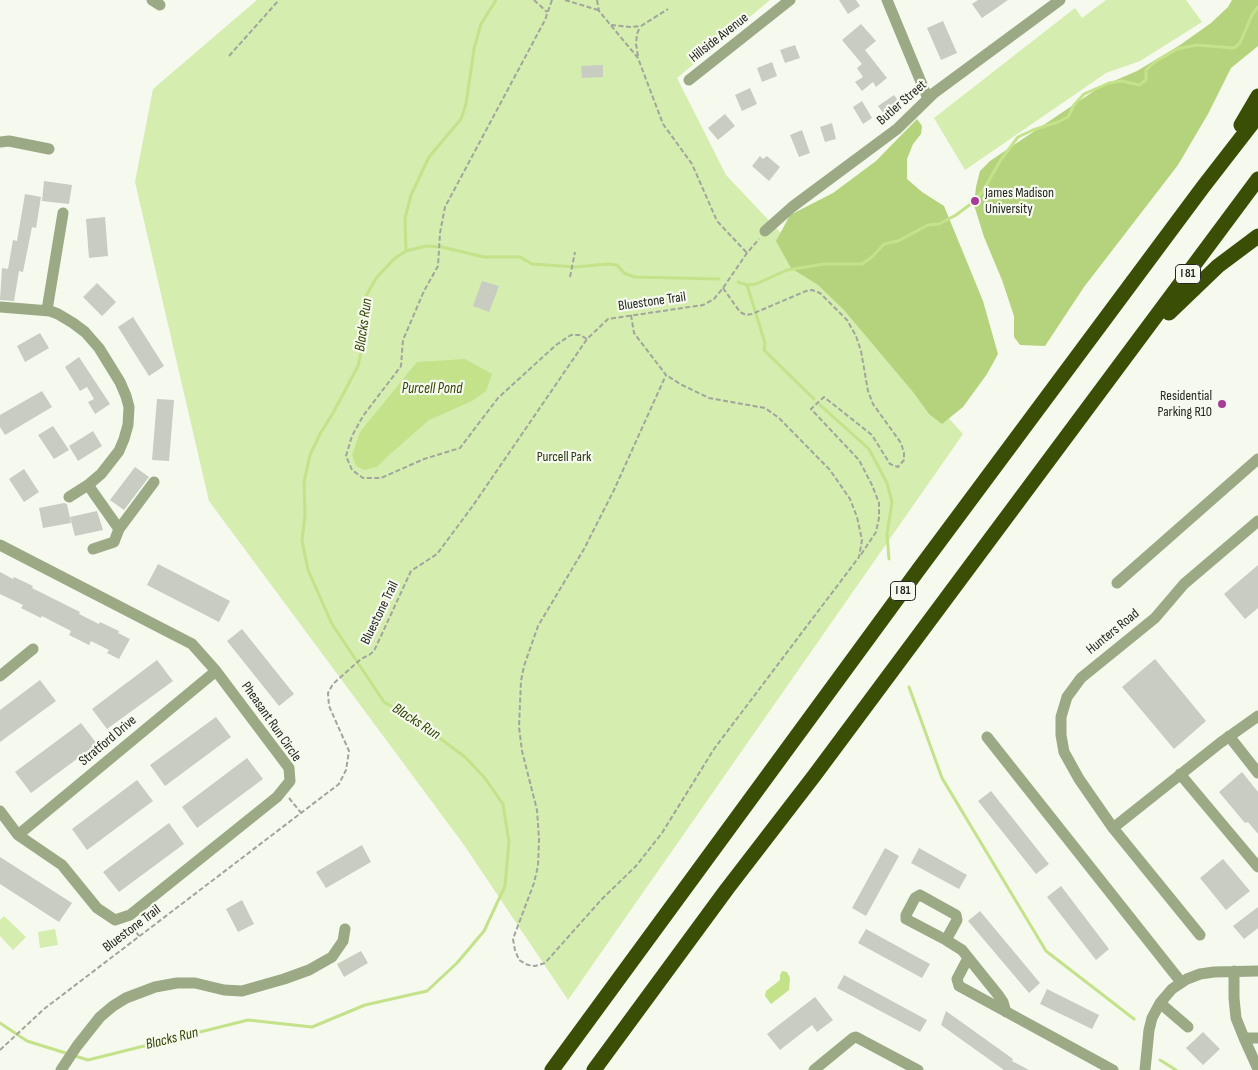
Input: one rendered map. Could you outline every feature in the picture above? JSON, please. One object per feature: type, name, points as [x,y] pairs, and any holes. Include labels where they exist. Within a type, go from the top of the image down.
[{"type":"highway","points":[[1203,187],[1258,96]]},
{"type":"highway","name":"I 81","points":[[552,1070],[810,717],[1203,187],[1258,116]]},
{"type":"highway","name":"I 81","points":[[594,1070],[1258,179]]},
{"type":"highway","points":[[1117,369],[1190,292],[1235,252],[1258,236]]},
{"type":"street","name":"Hillside Avenue","points":[[689,80],[790,0]]},
{"type":"street","points":[[887,0],[928,99]]},
{"type":"street","name":"Butler Street","points":[[765,231],[792,207],[897,128],[928,99],[1060,0]]},
{"type":"street","points":[[0,142],[9,141],[49,149]]},
{"type":"street","points":[[48,310],[62,213]]},
{"type":"street","points":[[0,309],[48,310],[64,317],[79,327],[95,342],[120,382],[128,402],[128,425],[122,445],[107,467],[88,485],[69,497]]},
{"type":"street","points":[[1117,583],[1258,459]]},
{"type":"street","points":[[93,549],[114,542],[119,529],[154,482]]},
{"type":"street","points":[[88,485],[119,529]]},
{"type":"street","name":"Hunters Road","points":[[1200,935],[1113,828],[1066,758],[1061,740],[1062,714],[1073,687],[1083,676],[1155,618],[1184,584],[1258,522]]},
{"type":"street","name":"Pheasant Run Circle","points":[[0,545],[192,644],[216,671],[289,768],[290,781],[283,790]]},
{"type":"street","points":[[0,676],[33,650]]},
{"type":"street","name":"Stratford Drive","points":[[18,834],[216,671]]},
{"type":"street","points":[[1113,828],[1229,736],[1258,716]]},
{"type":"street","points":[[1229,736],[1258,773]]},
{"type":"street","points":[[987,737],[1181,982]]},
{"type":"street","points":[[1180,774],[1258,867]]},
{"type":"street","points":[[0,811],[18,834],[62,865],[97,908],[115,920],[130,914],[277,797],[283,790]]},
{"type":"street","points":[[946,940],[957,920],[956,915],[923,896],[916,897],[906,919],[959,947],[1002,1000],[1006,1012]]},
{"type":"street","points":[[64,1065],[102,1015],[120,1001],[155,988],[177,983],[195,983],[228,991],[242,991],[284,979],[310,970],[332,957],[343,941],[344,929]]},
{"type":"street","points":[[968,958],[957,979],[959,986],[1113,1070]]},
{"type":"street","points":[[1234,971],[1236,1018],[1258,1069]]},
{"type":"street","points":[[1145,1070],[1152,1018],[1160,1003],[1172,989],[1181,982],[1200,974],[1234,971],[1258,972]]},
{"type":"street","points":[[1160,1003],[1188,1027]]},
{"type":"street","points":[[814,1070],[856,1037],[918,1070]]},
{"type":"street","points":[[1244,1038],[1258,1038]]},
{"type":"path","points":[[229,56],[280,0]]},
{"type":"path","points":[[534,0],[548,13]]},
{"type":"path","points":[[552,0],[548,13],[445,208],[440,232],[438,266],[424,291],[403,340],[401,366],[363,416],[352,436],[346,456],[352,470],[363,478],[381,478],[424,459],[460,448],[498,398],[556,344],[571,335],[580,335],[587,339]]},
{"type":"path","points":[[565,0],[599,11]]},
{"type":"path","points":[[597,0],[599,11],[638,58]]},
{"type":"path","points":[[611,25],[640,26],[668,9]]},
{"type":"path","points":[[640,26],[636,44],[638,58],[663,124],[692,164],[717,221],[747,253]]},
{"type":"path","name":"Bluestone Trail","points":[[0,1050],[44,1009],[339,784],[346,770],[349,750],[331,712],[328,693],[336,680],[361,659],[370,656],[374,651],[411,571],[437,554],[472,507],[587,339],[608,319],[703,305],[714,299],[765,231]]},
{"type":"path","points":[[570,277],[575,252]]},
{"type":"path","points":[[666,375],[614,490],[584,549],[538,626],[524,666],[521,681],[519,727],[522,751],[538,810],[538,866],[534,883],[513,939],[519,960],[528,965],[535,966],[545,963],[601,900],[636,866],[662,833],[714,749],[876,532],[879,518],[879,502],[859,460],[811,409],[824,396],[872,436],[890,464],[898,467],[904,460],[901,443],[873,404],[868,391],[861,351],[856,336],[846,320],[820,293],[812,290],[806,291],[746,315],[740,312],[723,288]]},
{"type":"path","points":[[631,315],[634,333],[666,375],[709,398],[765,408],[780,418],[830,470],[850,499],[857,517],[862,540],[859,557]]},
{"type":"path","points":[[283,790],[302,814]]},
{"type":"green space","name":"Purcell Park","points":[[257,0],[770,0],[677,78],[726,175],[963,434],[568,1000],[464,845],[209,501],[135,182],[153,89]]},
{"type":"green space","points":[[1106,0],[1186,0],[1202,22],[1140,61],[1106,73],[965,170],[934,118],[1075,8],[1082,18]]},
{"type":"green space","points":[[4,916],[26,937],[13,950],[0,936],[0,920]]},
{"type":"green space","points":[[55,929],[58,945],[40,948],[38,932]]},
{"type":"shaded area","points":[[1232,0],[1258,0],[1258,46],[1231,68],[1208,114],[1178,165],[1084,287],[1045,346],[1020,345],[1014,337],[1014,316],[974,205],[980,171],[990,161],[1100,87],[1137,71],[1180,45],[1211,23],[1228,7]]},
{"type":"shaded area","points":[[917,119],[922,126],[921,134],[913,144],[907,159],[907,179],[922,192],[944,206],[983,301],[998,354],[987,374],[963,407],[942,424],[929,414],[913,392],[844,310],[818,285],[791,268],[776,241],[790,215],[833,193],[876,161]]},
{"type":"water","name":"Purcell Pond","points":[[465,359],[492,374],[486,391],[472,401],[429,420],[377,467],[364,470],[356,466],[352,455],[360,432],[417,362]]},
{"type":"water","points":[[782,971],[787,972],[790,978],[789,990],[771,1004],[765,996],[766,991],[780,980]]},
{"type":"building","points":[[839,0],[856,0],[860,6],[848,14]]},
{"type":"building","points":[[978,0],[1008,0],[982,18],[972,4]]},
{"type":"building","points":[[943,21],[957,53],[941,60],[927,28]]},
{"type":"building","points":[[861,24],[876,41],[865,50],[887,78],[876,87],[873,82],[862,91],[855,82],[863,77],[857,68],[862,64],[842,40]]},
{"type":"building","points":[[795,45],[800,58],[785,63],[780,50]]},
{"type":"building","points":[[772,62],[777,76],[762,82],[757,68]]},
{"type":"building","points":[[603,65],[603,77],[582,78],[581,66]]},
{"type":"building","points":[[750,88],[757,104],[742,111],[735,95]]},
{"type":"building","points":[[894,95],[902,106],[887,118],[878,106]]},
{"type":"building","points":[[862,101],[872,118],[863,124],[853,107]]},
{"type":"building","points":[[725,114],[735,126],[718,140],[708,128]]},
{"type":"building","points":[[832,123],[836,139],[825,142],[820,127]]},
{"type":"building","points":[[802,130],[810,153],[799,157],[790,135]]},
{"type":"building","points":[[760,156],[763,159],[767,156],[780,167],[769,181],[752,166]]},
{"type":"building","points":[[44,181],[72,185],[69,204],[42,201]]},
{"type":"building","points":[[25,194],[41,197],[36,228],[32,227],[23,272],[19,271],[14,301],[0,300],[2,268],[8,269],[13,240],[17,241]]},
{"type":"building","points":[[105,217],[108,256],[89,258],[86,219]]},
{"type":"building","points":[[482,281],[499,286],[489,312],[473,306]]},
{"type":"building","points":[[97,283],[116,302],[102,316],[83,297]]},
{"type":"building","points":[[133,317],[164,366],[149,376],[118,327]]},
{"type":"building","points":[[40,333],[49,348],[25,362],[17,346]]},
{"type":"building","points":[[79,357],[110,404],[95,414],[88,402],[94,399],[87,387],[80,391],[65,367]]},
{"type":"building","points":[[42,391],[52,407],[5,435],[0,427],[0,415]]},
{"type":"building","points":[[157,399],[174,400],[169,461],[152,460]]},
{"type":"building","points":[[53,426],[69,450],[54,459],[38,435]]},
{"type":"building","points":[[93,431],[102,446],[78,461],[69,446]]},
{"type":"building","points":[[135,467],[149,477],[124,510],[110,500]]},
{"type":"building","points":[[24,469],[39,492],[24,502],[9,479]]},
{"type":"building","points":[[67,504],[71,523],[43,528],[39,508]]},
{"type":"building","points":[[97,511],[103,530],[75,536],[70,517]]},
{"type":"building","points":[[158,564],[230,601],[219,622],[147,585]]},
{"type":"building","points":[[1258,565],[1258,608],[1245,619],[1224,594]]},
{"type":"building","points":[[0,572],[33,586],[32,588],[80,612],[79,614],[119,631],[118,633],[130,639],[119,659],[107,653],[109,650],[91,641],[89,645],[69,635],[71,631],[42,616],[41,618],[21,608],[23,605],[0,594]]},
{"type":"building","points":[[242,629],[294,694],[279,706],[227,641]]},
{"type":"building","points":[[1155,659],[1206,721],[1174,749],[1122,687]]},
{"type":"building","points":[[157,660],[173,681],[107,729],[92,709]]},
{"type":"building","points":[[40,680],[56,701],[0,742],[0,710]]},
{"type":"building","points":[[216,717],[231,737],[165,786],[150,765]]},
{"type":"building","points":[[81,723],[97,744],[31,793],[15,772]]},
{"type":"building","points":[[247,758],[263,779],[197,828],[182,807]]},
{"type":"building","points":[[1242,772],[1258,792],[1258,834],[1248,822],[1245,823],[1219,792]]},
{"type":"building","points":[[137,780],[153,801],[87,850],[72,829]]},
{"type":"building","points":[[991,791],[1049,864],[1036,874],[978,801]]},
{"type":"building","points":[[169,823],[184,844],[119,892],[103,872]]},
{"type":"building","points":[[362,845],[371,862],[326,888],[316,872]]},
{"type":"building","points":[[885,848],[899,856],[866,916],[852,908]]},
{"type":"building","points":[[919,848],[967,875],[959,889],[911,863]]},
{"type":"building","points":[[0,857],[72,903],[59,922],[0,884]]},
{"type":"building","points":[[1223,859],[1250,891],[1226,910],[1200,878]]},
{"type":"building","points":[[1061,886],[1109,949],[1096,960],[1047,897]]},
{"type":"building","points":[[242,900],[254,924],[238,932],[226,909]]},
{"type":"building","points":[[1258,907],[1258,928],[1244,939],[1233,926]]},
{"type":"building","points":[[980,911],[1040,983],[1029,993],[968,921]]},
{"type":"building","points":[[866,929],[930,964],[922,978],[858,943]]},
{"type":"building","points":[[361,951],[368,963],[344,977],[337,964]]},
{"type":"building","points":[[844,975],[927,1020],[920,1032],[837,988]]},
{"type":"building","points":[[1047,989],[1099,1015],[1092,1029],[1040,1004]]},
{"type":"building","points":[[815,997],[833,1020],[817,1032],[812,1025],[780,1050],[767,1034]]},
{"type":"building","points":[[946,1011],[1013,1059],[1012,1061],[1029,1070],[1004,1070],[941,1025]]},
{"type":"building","points":[[1203,1032],[1220,1049],[1203,1065],[1186,1048]]},
{"type":"waterway","name":"Blacks Run","points":[[0,1023],[27,1041],[88,1060],[248,1020],[312,1027],[365,1005],[427,991],[457,963],[484,931],[505,886],[509,842],[503,804],[484,777],[465,757],[414,719],[384,702],[332,624],[308,570],[302,541],[305,515],[304,482],[310,455],[358,366],[361,352],[361,314],[366,296],[377,277],[394,259],[406,251],[405,218],[411,195],[429,157],[461,119],[466,104],[474,49],[481,24],[496,0]]},
{"type":"waterway","points":[[738,282],[747,285],[756,284],[787,270],[824,264],[862,264],[884,244],[898,241],[928,225],[939,224],[956,215],[972,203],[983,191],[1000,161],[1018,137],[1068,117],[1074,105],[1084,94],[1109,83],[1122,81],[1139,85],[1146,80],[1146,70],[1155,62],[1177,49],[1196,45],[1234,48],[1240,43],[1252,15],[1258,7]]},
{"type":"waterway","points":[[406,251],[426,246],[442,247],[484,257],[520,257],[532,264],[575,267],[617,265],[624,273],[634,277],[719,279]]},
{"type":"waterway","points":[[747,285],[765,343],[764,350],[814,399]]},
{"type":"waterway","points":[[820,405],[869,449],[887,483],[892,502],[887,534],[889,559]]},
{"type":"waterway","points":[[909,687],[942,778],[1046,951],[1134,1019]]},
{"type":"waterway","points":[[1160,1060],[1176,1070]]},
{"type":"place","name":"James Madison University","points":[[975,201]]},
{"type":"place","name":"Residential Parking R10","points":[[1222,404]]}]
